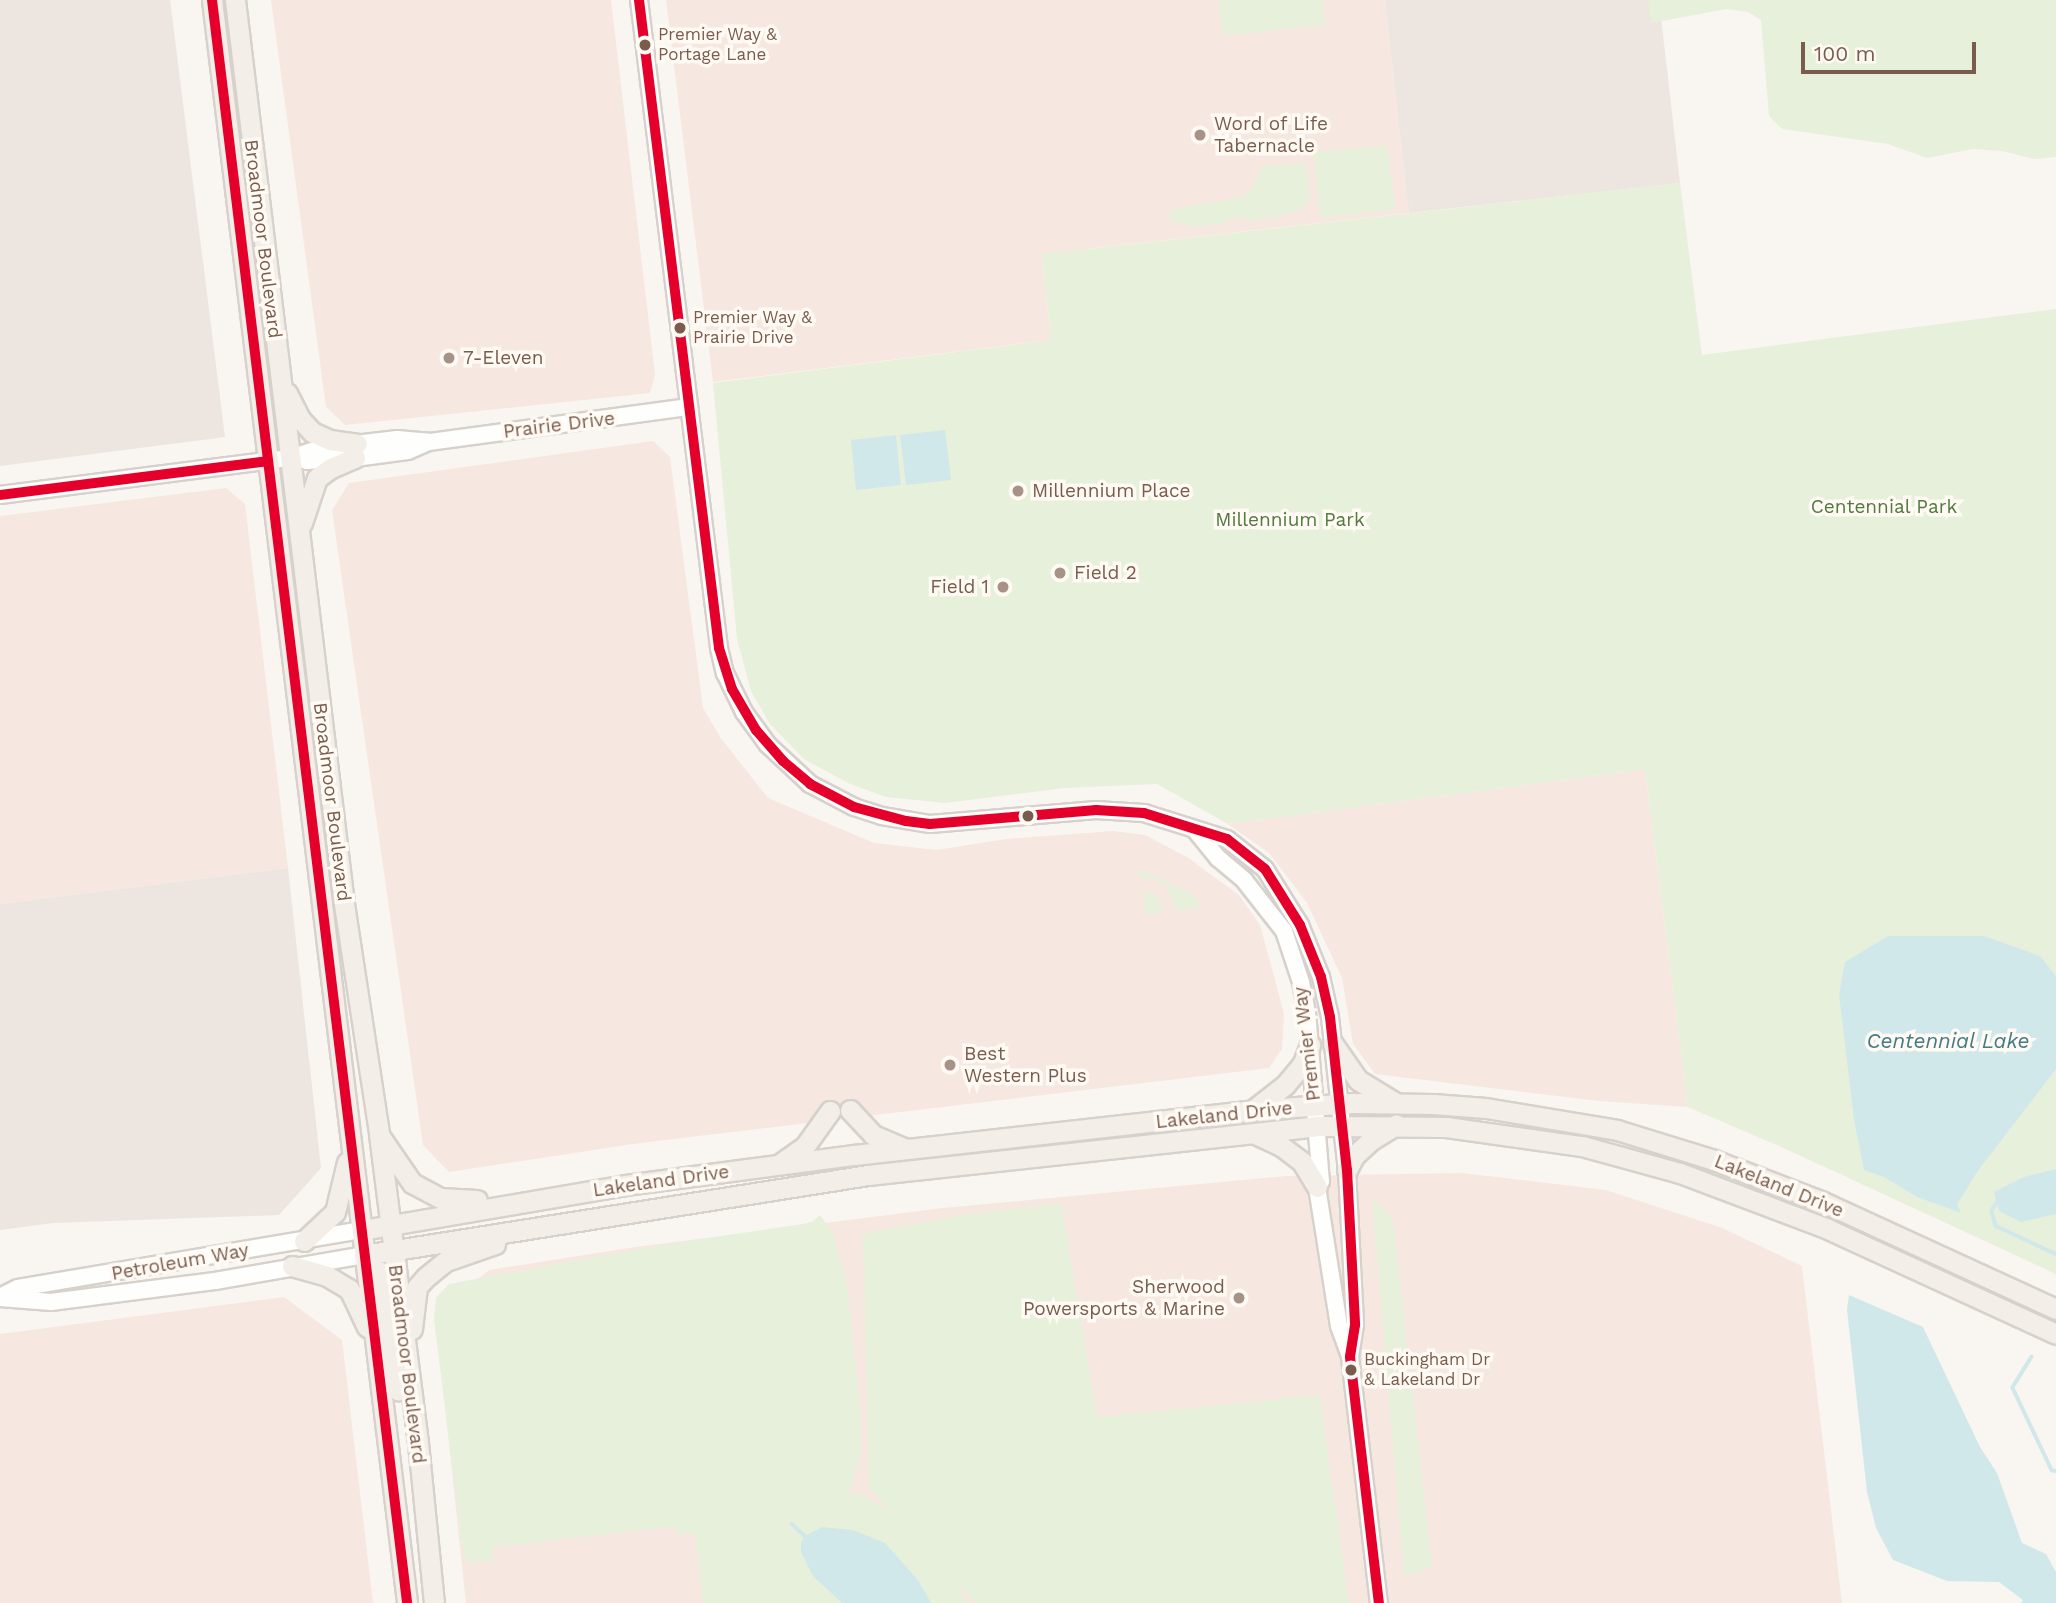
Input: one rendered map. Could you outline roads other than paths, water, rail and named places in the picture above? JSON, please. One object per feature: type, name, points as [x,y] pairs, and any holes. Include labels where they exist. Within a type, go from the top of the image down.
[{"type":"main road","name":"Broadmoor Boulevard","points":[[212,0],[362,1230],[378,1253],[407,1358],[433,1603]]},
{"type":"main road","name":"Broadmoor Boulevard","points":[[234,0],[281,381],[294,457],[300,530],[344,904],[379,1134],[388,1225],[378,1253],[375,1346],[407,1603]]},
{"type":"main road","points":[[281,381],[301,420],[312,432],[356,451]]},
{"type":"main road","points":[[300,530],[317,478],[356,451]]},
{"type":"main road","points":[[1333,1044],[1358,1080],[1397,1104]]},
{"type":"main road","points":[[1253,1110],[1285,1085],[1302,1065],[1310,1045]]},
{"type":"main road","name":"Lakeland Drive","points":[[362,1230],[562,1196],[779,1164],[1253,1110],[1340,1103],[1486,1108],[1646,1138],[1765,1177],[2056,1309]]},
{"type":"main road","points":[[850,1110],[873,1135],[908,1150]]},
{"type":"main road","points":[[779,1164],[805,1146],[830,1111]]},
{"type":"main road","name":"Lakeland Drive","points":[[378,1253],[856,1176],[1316,1126],[1342,1124],[1446,1127],[1582,1146],[1637,1159],[1750,1197],[1817,1224],[2056,1334]]},
{"type":"main road","points":[[1346,1170],[1354,1156],[1370,1141],[1396,1125]]},
{"type":"main road","points":[[303,1241],[335,1212],[345,1172],[350,1133]]},
{"type":"main road","points":[[379,1134],[412,1183],[440,1198],[453,1201],[562,1196]]},
{"type":"main road","points":[[1254,1134],[1281,1146],[1302,1162],[1317,1187]]},
{"type":"main road","points":[[407,1358],[417,1287],[446,1261],[479,1248],[620,1212]]},
{"type":"main road","points":[[378,1253],[404,1418],[418,1443]]},
{"type":"main road","points":[[292,1266],[327,1276],[349,1289],[375,1346]]},
{"type":"street","name":"Premier Way","points":[[639,0],[713,608],[725,673],[756,730],[797,774],[842,802],[906,821],[942,823],[1096,810],[1144,813],[1227,839],[1265,869],[1300,925],[1321,977],[1333,1044],[1346,1170],[1356,1325],[1350,1357]]},
{"type":"street","name":"Prairie Drive","points":[[0,495],[268,461],[294,457],[320,447],[356,451],[397,439],[429,442],[689,407]]},
{"type":"street","name":"Premier Way","points":[[1196,831],[1218,858],[1244,880],[1284,930],[1301,982],[1310,1045],[1321,1181],[1317,1187],[1339,1326],[1350,1357]]},
{"type":"street","name":"Petroleum Way","points":[[0,1297],[18,1288],[362,1230]]},
{"type":"street","name":"Petroleum Way","points":[[0,1297],[51,1302],[215,1281],[378,1253]]},
{"type":"street","points":[[1350,1357],[1379,1603]]},
{"type":"water","points":[[945,430],[951,480],[906,485],[900,435]]},
{"type":"water","points":[[896,435],[901,485],[856,490],[851,440]]},
{"type":"water","name":"Centennial Lake","points":[[1888,936],[1984,936],[2040,956],[2056,976],[2056,1069],[1977,1172],[1957,1205],[1961,1213],[1917,1197],[1884,1177],[1864,1170],[1854,1120],[1839,994],[1845,962]]},
{"type":"water","points":[[2056,1169],[2056,1214],[2021,1222],[1999,1211],[1994,1192],[2024,1177]]},
{"type":"water","points":[[1849,1295],[1923,1327],[1980,1447],[1997,1473],[2022,1543],[2046,1554],[2056,1572],[2056,1603],[2021,1603],[2023,1600],[1999,1582],[1947,1581],[1893,1560],[1876,1528],[1867,1492],[1847,1310]]},
{"type":"water","points":[[822,1527],[853,1530],[885,1543],[918,1580],[931,1603],[842,1603],[813,1576],[801,1552],[801,1542],[805,1536]]},
{"type":"waterway","points":[[1997,1203],[1992,1211],[1996,1226],[2056,1254]]},
{"type":"waterway","points":[[2032,1357],[2013,1388],[2052,1470],[2056,1471]]},
{"type":"waterway","points":[[792,1524],[805,1536]]},
{"type":"place","name":"Premier Way & Portage Lane","points":[[645,45]]},
{"type":"place","name":"Word of Life Tabernacle","points":[[1200,135]]},
{"type":"place","name":"Premier Way & Prairie Drive","points":[[680,328]]},
{"type":"place","name":"7-Eleven","points":[[449,358]]},
{"type":"place","name":"Millennium Place","points":[[1018,491]]},
{"type":"place","name":"Field 2","points":[[1060,573]]},
{"type":"place","name":"Field 1","points":[[1003,587]]},
{"type":"place","name":"Best Western Plus","points":[[950,1065]]},
{"type":"place","name":"Sherwood Powersports & Marine","points":[[1239,1298]]},
{"type":"place","name":"Buckingham Dr & Lakeland Dr","points":[[1351,1370]]},
{"type":"park label","name":"Centennial Park","points":[[1884,507]]},
{"type":"park label","name":"Millennium Park","points":[[1290,520]]}]
